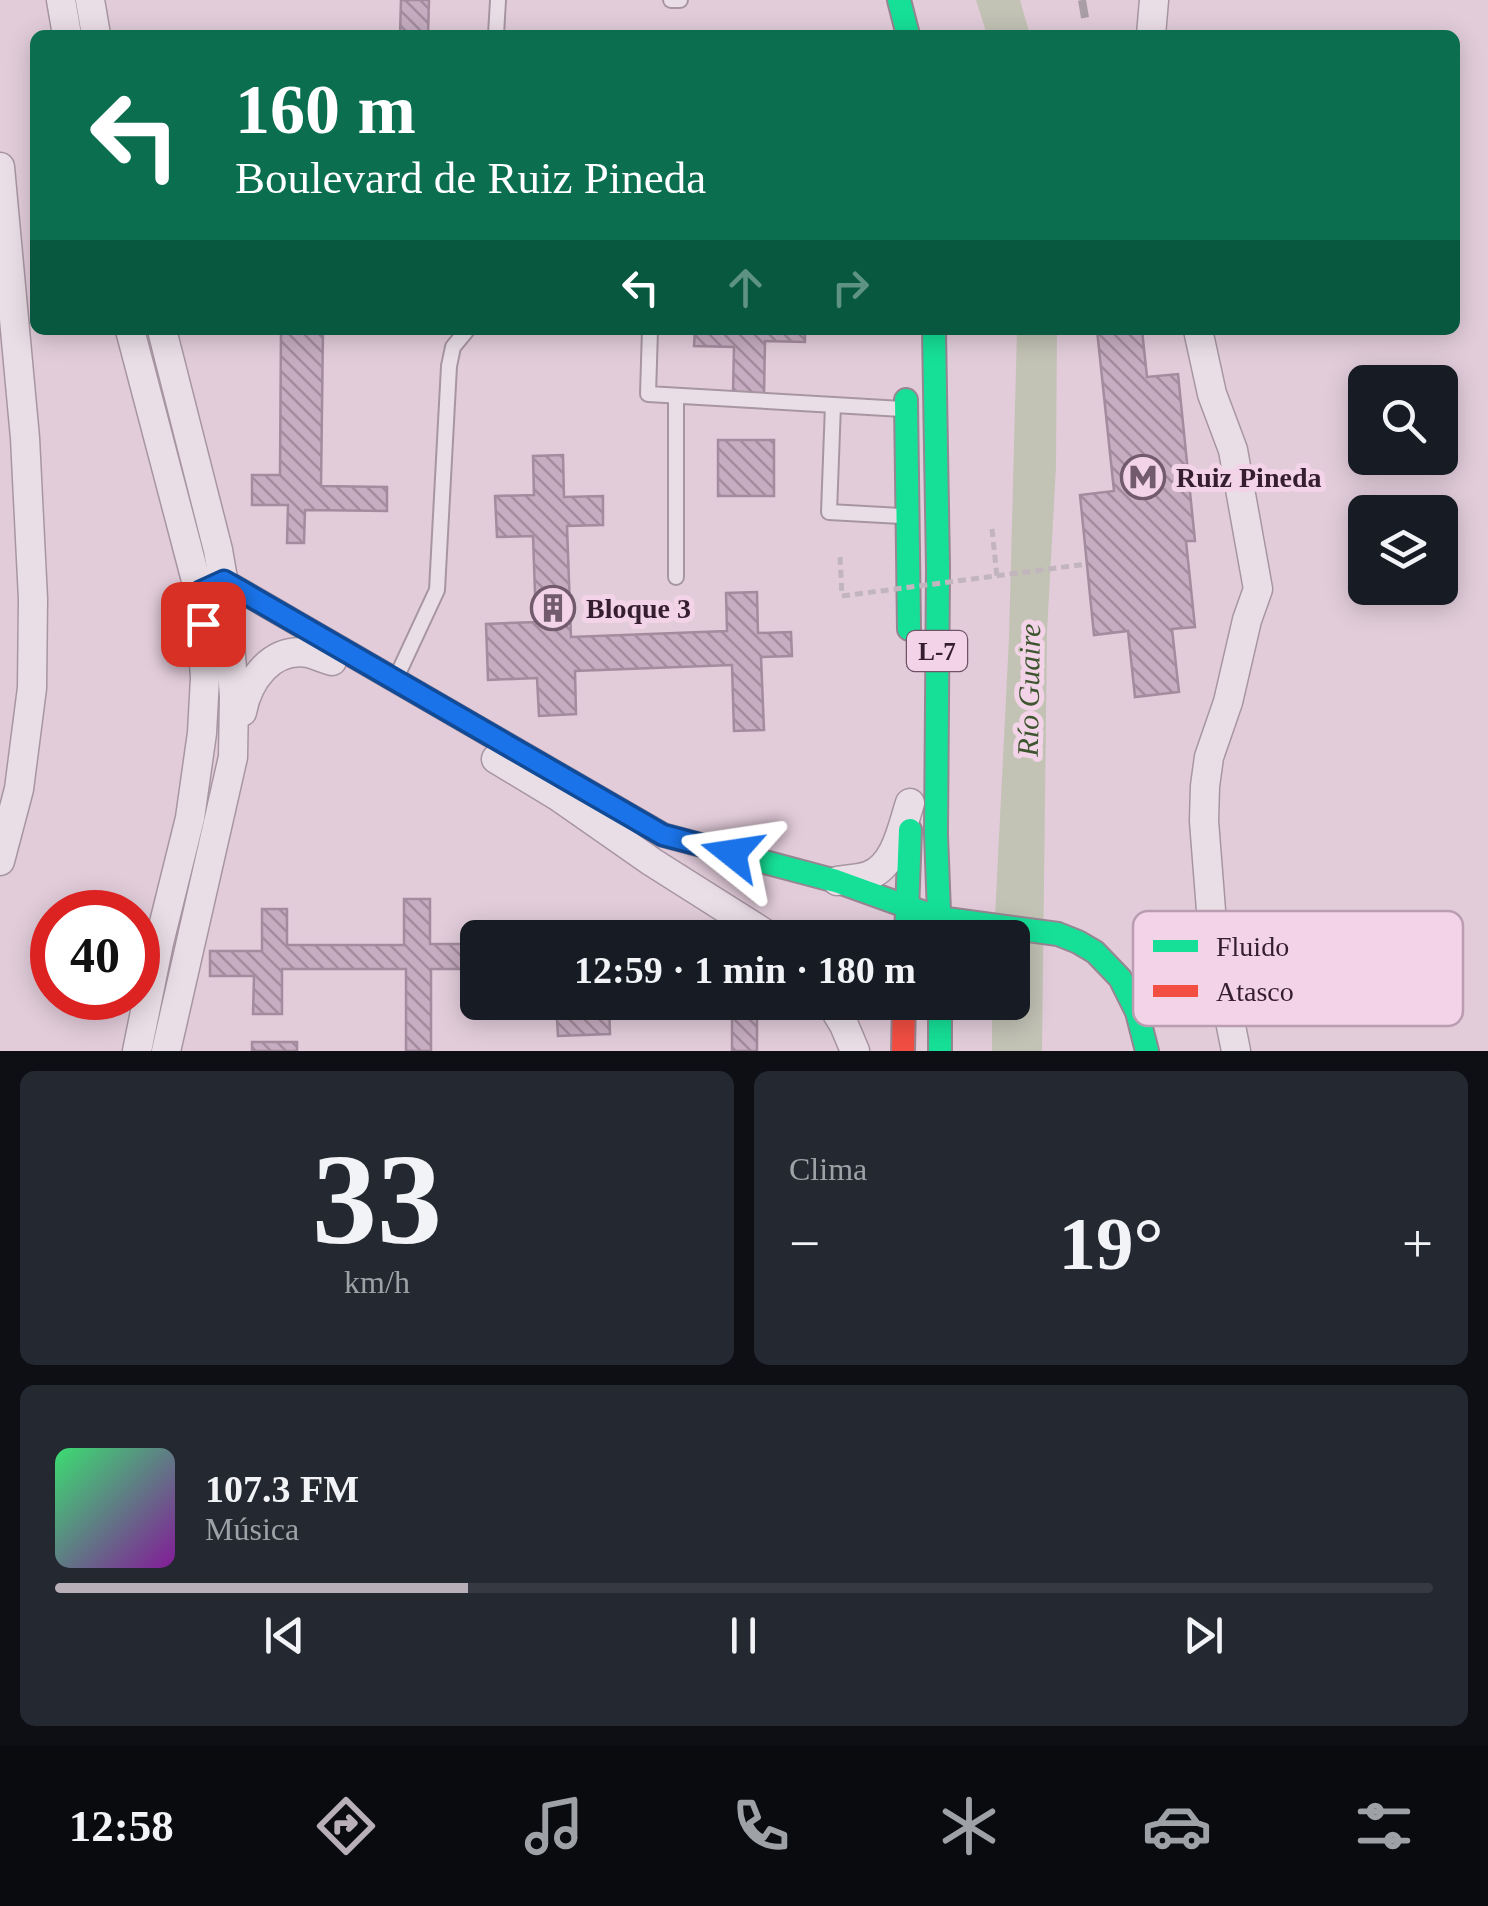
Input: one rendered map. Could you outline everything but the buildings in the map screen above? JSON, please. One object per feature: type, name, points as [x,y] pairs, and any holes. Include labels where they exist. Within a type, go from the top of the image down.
[{"type":"main road","points":[[898,0],[907,30]]},
{"type":"main road","name":"L-7","points":[[934,335],[940,920]]},
{"type":"main road","name":"L-7","points":[[906,374],[910,656]]},
{"type":"main road","points":[[217,591],[663,835],[836,881],[908,908],[927,920]]},
{"type":"main road","points":[[907,920],[910,794]]},
{"type":"main road","points":[[1030,930],[1058,934],[1090,949],[1128,986],[1133,997]]},
{"type":"main road","points":[[903,1051],[904,1020]]},
{"type":"main road","points":[[940,1020],[940,1051]]},
{"type":"main road","points":[[1142,1026],[1147,1051]]},
{"type":"street","points":[[61,0],[66,30]]},
{"type":"street","points":[[90,0],[95,30]]},
{"type":"street","points":[[1151,30],[1154,0]]},
{"type":"street","points":[[0,166],[25,438],[33,599],[28,722],[19,789],[0,861]]},
{"type":"street","points":[[132,335],[217,591],[234,676],[233,757]]},
{"type":"street","points":[[137,1051],[190,818],[217,591],[212,520],[163,335]]},
{"type":"street","points":[[1199,335],[1212,394],[1234,450],[1258,589],[1209,757],[1204,820],[1211,911]]},
{"type":"street","points":[[217,591],[332,661]]},
{"type":"street","points":[[166,1051],[246,692],[258,672],[289,654],[307,653],[332,661],[392,687],[744,920]]},
{"type":"street","points":[[836,881],[873,874],[883,866],[891,856],[910,794]]},
{"type":"street","points":[[841,1020],[855,1051]]},
{"type":"street","points":[[1231,1026],[1236,1051]]},
{"type":"lane","points":[[496,30],[498,0]]},
{"type":"lane","points":[[671,0],[680,0]]},
{"type":"lane","points":[[392,687],[437,590],[448,366],[463,335]]},
{"type":"lane","points":[[650,335],[648,394],[906,410]]},
{"type":"lane","points":[[676,396],[676,577]]},
{"type":"lane","points":[[833,405],[829,512],[906,516]]},
{"type":"path","points":[[992,529],[997,577]]},
{"type":"path","points":[[840,557],[842,596],[1087,564]]},
{"type":"water","points":[[976,0],[1020,0],[1029,30],[985,30]]},
{"type":"water","name":"Río Guaire","points":[[1017,335],[1057,335],[1056,467],[1047,632],[1042,1051],[992,1051],[992,1020],[1030,1020],[1030,920],[995,920],[1009,638]]},
{"type":"railway","points":[[1082,0],[1087,30]]},
{"type":"traffic: fast","points":[[899,0],[907,30]]},
{"type":"traffic: fast","points":[[934,335],[939,920]]},
{"type":"traffic: fast","points":[[906,400],[909,629]]},
{"type":"traffic: fast","points":[[224,581],[663,835],[836,881],[939,918],[1058,934],[1095,952],[1120,978],[1133,1004]]},
{"type":"traffic: fast","points":[[907,920],[910,830]]},
{"type":"traffic: fast","points":[[940,1020],[940,1051]]},
{"type":"traffic: fast","points":[[1141,1026],[1147,1051]]},
{"type":"traffic: jam","points":[[903,1051],[904,1020]]},
{"type":"place","name":"Ruiz Pineda","points":[[1143,477]]},
{"type":"place","name":"Bloque 3","points":[[553,608]]},
{"type":"route","points":[[203,624],[200,592],[224,581],[663,835],[732,853]]}]
